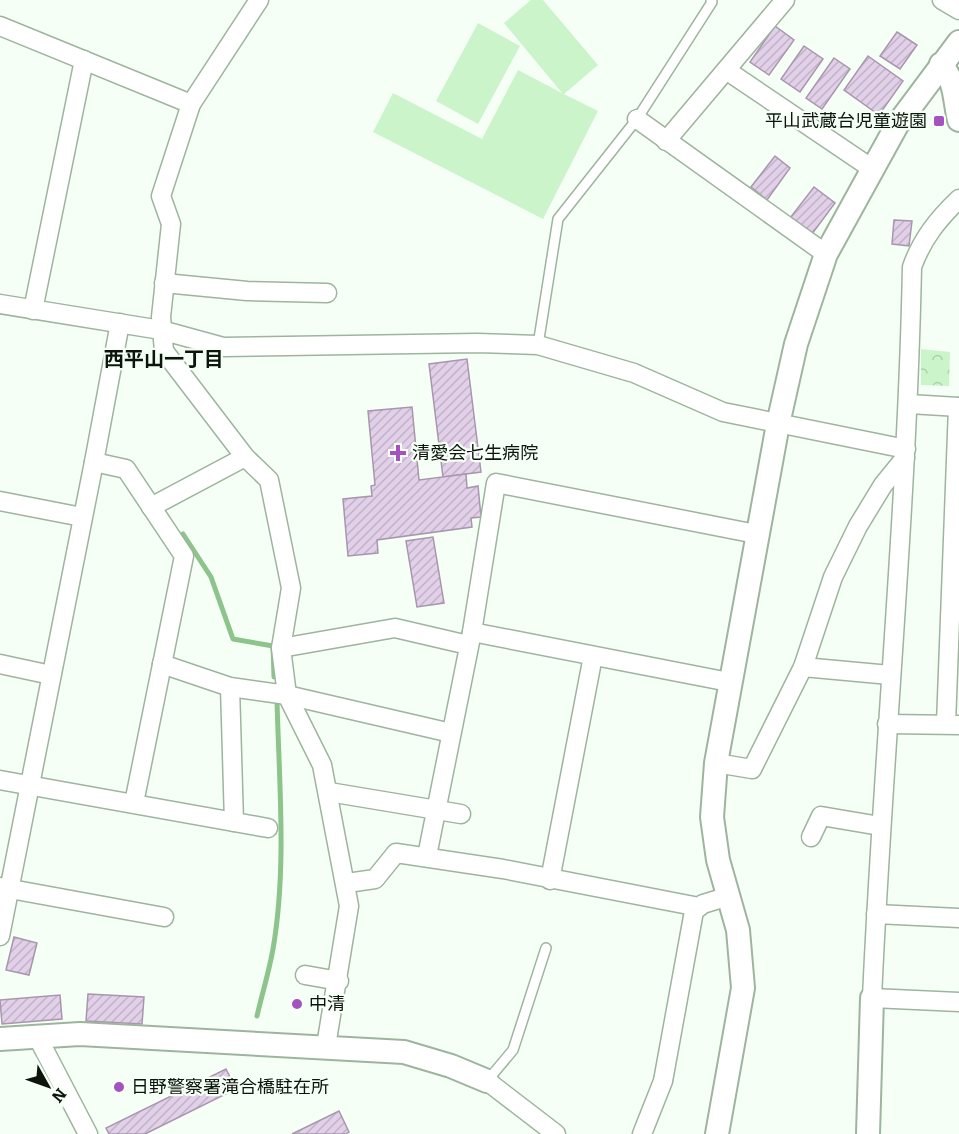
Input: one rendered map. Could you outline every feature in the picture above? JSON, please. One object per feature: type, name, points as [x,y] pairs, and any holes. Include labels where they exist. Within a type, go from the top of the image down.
[{"type":"street","points":[[259,0],[191,104],[161,196],[171,224],[161,330],[164,351],[245,457],[269,480],[291,588],[281,648],[286,695],[322,765],[347,883],[349,906],[339,981],[326,1046]]},
{"type":"street","points":[[666,141],[785,0]]},
{"type":"street","points":[[942,0],[959,10]]},
{"type":"street","points":[[0,26],[191,104]]},
{"type":"street","points":[[717,1134],[743,988],[738,930],[718,860],[712,817],[716,763],[756,534],[778,424],[796,344],[826,254],[871,168],[897,125],[959,42]]},
{"type":"street","points":[[33,310],[84,60]]},
{"type":"street","points":[[941,64],[956,91],[959,118]]},
{"type":"street","points":[[726,70],[871,168]]},
{"type":"street","points":[[638,119],[826,254]]},
{"type":"street","points":[[865,1133],[886,724],[904,510],[912,267],[926,237],[940,217],[959,199]]},
{"type":"street","points":[[165,283],[246,291],[327,293]]},
{"type":"street","points":[[0,304],[161,330],[223,347],[477,342],[538,345],[634,373],[723,412],[906,453]]},
{"type":"street","points":[[0,936],[5,888],[31,786],[120,323]]},
{"type":"street","points":[[886,724],[952,724],[959,407],[909,404]]},
{"type":"street","points":[[716,763],[752,769],[803,667],[833,577],[858,526],[906,453]]},
{"type":"street","points":[[151,507],[245,457]]},
{"type":"street","points":[[94,462],[126,469],[184,556],[134,803]]},
{"type":"street","points":[[427,856],[470,638],[496,483],[756,534]]},
{"type":"street","points":[[0,501],[82,518]]},
{"type":"street","points":[[281,648],[394,628],[593,656],[729,682]]},
{"type":"street","points":[[550,880],[593,656]]},
{"type":"street","points":[[0,664],[51,675]]},
{"type":"street","points":[[162,664],[230,687],[286,695],[451,734]]},
{"type":"street","points":[[803,667],[890,675]]},
{"type":"street","points":[[230,687],[234,822]]},
{"type":"street","points":[[0,780],[267,828]]},
{"type":"street","points":[[328,792],[461,814]]},
{"type":"street","points":[[811,837],[821,816],[880,826]]},
{"type":"street","points":[[347,883],[375,879],[396,853],[427,856],[699,908]]},
{"type":"street","points":[[5,888],[164,917]]},
{"type":"street","points":[[642,1134],[663,1081],[694,911],[729,896]]},
{"type":"street","points":[[876,914],[959,918]]},
{"type":"street","points":[[305,975],[339,981]]},
{"type":"street","points":[[872,998],[959,1002]]},
{"type":"street","points":[[0,1039],[80,1034],[404,1052],[451,1066],[487,1081],[544,1131]]},
{"type":"street","points":[[38,1038],[88,1134]]},
{"type":"lane","points":[[538,345],[558,219],[638,119],[712,2],[711,0]]},
{"type":"lane","points":[[487,1081],[513,1050],[546,948]]},
{"type":"green space","points":[[531,0],[543,0],[598,65],[564,94],[598,111],[543,219],[373,132],[393,93],[482,139],[518,70],[562,93],[504,23]]},
{"type":"green space","points":[[478,23],[520,46],[478,124],[436,101]]},
{"type":"green space","points":[[921,349],[950,352],[949,386],[921,385]]},
{"type":"building","points":[[775,26],[794,40],[769,75],[750,62]]},
{"type":"building","points":[[897,32],[917,45],[900,69],[880,56]]},
{"type":"building","points":[[804,46],[823,59],[800,92],[781,79]]},
{"type":"building","points":[[868,56],[903,81],[879,115],[844,90]]},
{"type":"building","points":[[834,58],[850,69],[822,109],[806,98]]},
{"type":"building","points":[[775,156],[790,168],[767,200],[751,187]]},
{"type":"building","points":[[814,187],[835,203],[812,234],[790,218]]},
{"type":"building","points":[[894,220],[912,221],[909,246],[892,244]]},
{"type":"building","points":[[467,359],[481,472],[443,477],[429,364]]},
{"type":"building","points":[[412,407],[419,480],[466,474],[467,488],[478,486],[481,517],[471,518],[472,527],[377,540],[378,553],[348,556],[343,499],[372,496],[371,486],[375,485],[368,411]]},
{"type":"building","points":[[433,537],[444,603],[417,607],[406,541]]},
{"type":"building","points":[[14,937],[37,943],[29,975],[6,970]]},
{"type":"building","points":[[88,994],[144,997],[142,1024],[86,1021]]},
{"type":"building","points":[[60,995],[62,1019],[2,1024],[0,1000]]},
{"type":"building","points":[[226,1069],[236,1089],[145,1134],[109,1134],[106,1128]]},
{"type":"building","points":[[339,1111],[349,1132],[346,1134],[292,1134]]},
{"type":"waterway","points":[[183,534],[211,577],[233,639],[273,646],[274,677]]},
{"type":"waterway","points":[[257,1016],[270,966],[280,887],[281,825],[277,700]]},
{"type":"place","name":"平山武蔵台児童遊園","points":[[939,121]]},
{"type":"place","name":"清愛会七生病院","points":[[398,453]]},
{"type":"place","name":"中清","points":[[297,1004]]},
{"type":"place","name":"日野警察署滝合橋駐在所","points":[[119,1087]]},
{"type":"district","name":"西平山一丁目","points":[[164,359]]}]
